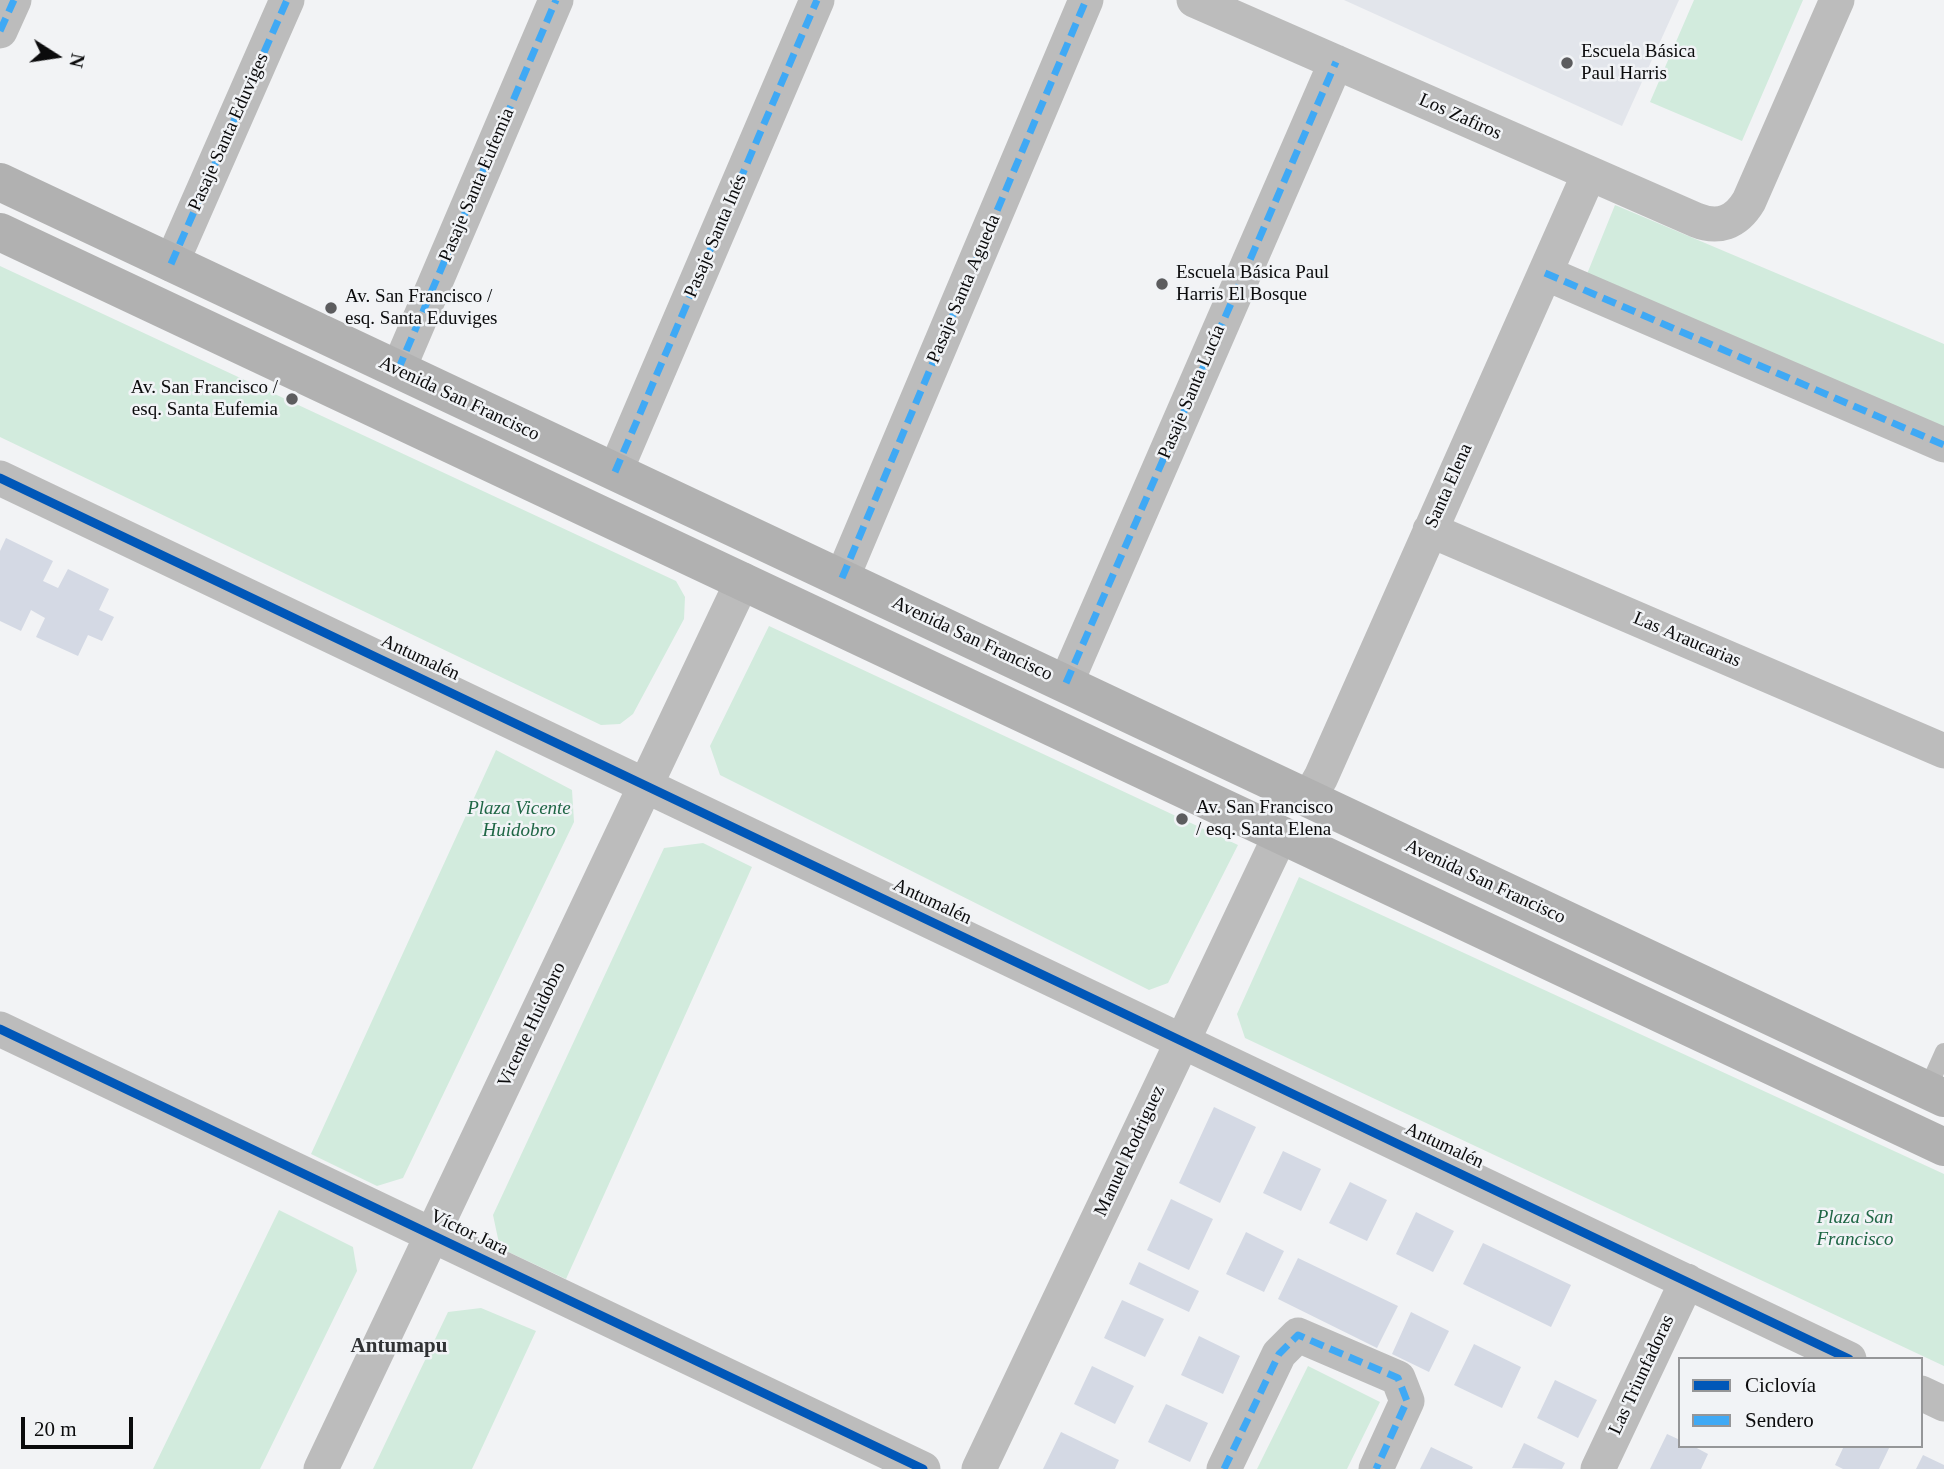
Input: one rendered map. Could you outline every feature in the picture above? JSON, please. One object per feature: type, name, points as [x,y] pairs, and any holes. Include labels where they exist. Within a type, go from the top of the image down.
[{"type":"main road","name":"Avenida San Francisco","points":[[0,182],[1936,1094]]},
{"type":"main road","points":[[0,232],[1944,1147]]},
{"type":"street","points":[[0,31],[14,0]]},
{"type":"street","name":"Pasaje Santa Eduviges","points":[[171,264],[287,0]]},
{"type":"street","name":"Pasaje Santa Eufemia","points":[[398,370],[556,0]]},
{"type":"street","name":"Pasaje Santa Inés","points":[[615,472],[817,0]]},
{"type":"street","name":"Pasaje Santa Agueda","points":[[842,578],[1086,0]]},
{"type":"street","name":"Los Zafiros","points":[[1194,0],[1589,174],[1706,224],[1716,225],[1736,218],[1749,201],[1838,0]]},
{"type":"street","name":"Pasaje Santa Lucía","points":[[1066,683],[1336,62]]},
{"type":"street","name":"Santa Elena","points":[[1309,799],[1589,174]]},
{"type":"street","points":[[1545,273],[1944,445]]},
{"type":"street","name":"Antumalén","points":[[0,478],[1845,1357]]},
{"type":"street","name":"Las Araucarias","points":[[1430,530],[1944,751]]},
{"type":"street","name":"Vicente Huidobro","points":[[321,1469],[743,580]]},
{"type":"street","name":"Manuel Rodriguez","points":[[979,1469],[1281,834]]},
{"type":"street","name":"Víctor Jara","points":[[0,1029],[923,1469]]},
{"type":"street","name":"Las Triunfadoras","points":[[1598,1469],[1687,1281]]},
{"type":"street","points":[[1224,1469],[1279,1354],[1298,1335],[1398,1378],[1407,1401],[1376,1469]]},
{"type":"street","points":[[1923,1394],[1944,1404]]},
{"type":"lane","points":[[1936,1094],[1944,1052]]},
{"type":"shaded area","name":"Escuela Básica Paul Harris","points":[[1344,0],[1679,0],[1622,126]]},
{"type":"green space","points":[[1694,0],[1803,0],[1742,141],[1650,102]]},
{"type":"green space","points":[[1615,205],[1944,344],[1944,429],[1587,274]]},
{"type":"green space","points":[[0,266],[676,581],[685,597],[684,619],[633,714],[620,724],[601,725],[0,437]]},
{"type":"green space","points":[[769,626],[1238,845],[1168,983],[1149,990],[720,775],[710,746]]},
{"type":"green space","name":"Plaza Vicente Huidobro","points":[[496,750],[572,790],[574,822],[403,1178],[377,1186],[311,1154]]},
{"type":"green space","points":[[703,843],[752,867],[566,1279],[500,1248],[493,1215],[664,848]]},
{"type":"green space","name":"Plaza San Francisco","points":[[1299,877],[1944,1174],[1944,1366],[1245,1038],[1237,1014]]},
{"type":"green space","points":[[279,1210],[353,1247],[357,1271],[260,1469],[153,1469]]},
{"type":"green space","points":[[481,1308],[536,1331],[472,1469],[373,1469],[448,1312]]},
{"type":"green space","points":[[1308,1366],[1380,1402],[1347,1469],[1257,1469]]},
{"type":"building","points":[[6,538],[53,561],[43,581],[58,588],[68,569],[109,589],[99,610],[114,617],[102,641],[88,635],[78,656],[36,637],[45,618],[31,610],[21,631],[0,621],[0,551]]},
{"type":"building","points":[[1214,1107],[1256,1127],[1220,1203],[1179,1183]]},
{"type":"building","points":[[1283,1151],[1321,1169],[1301,1211],[1263,1193]]},
{"type":"building","points":[[1350,1182],[1387,1200],[1367,1241],[1329,1223]]},
{"type":"building","points":[[1171,1199],[1213,1219],[1189,1270],[1147,1250]]},
{"type":"building","points":[[1416,1212],[1454,1231],[1433,1272],[1396,1254]]},
{"type":"building","points":[[1246,1232],[1284,1251],[1264,1292],[1226,1274]]},
{"type":"building","points":[[1483,1243],[1571,1285],[1551,1327],[1463,1284]]},
{"type":"building","points":[[1298,1258],[1398,1306],[1377,1348],[1278,1299]]},
{"type":"building","points":[[1139,1262],[1199,1291],[1189,1312],[1129,1284]]},
{"type":"building","points":[[1122,1300],[1164,1319],[1145,1357],[1104,1338]]},
{"type":"building","points":[[1411,1312],[1449,1331],[1429,1372],[1392,1354]]},
{"type":"building","points":[[1199,1336],[1240,1356],[1223,1394],[1181,1375]]},
{"type":"building","points":[[1474,1344],[1521,1367],[1502,1408],[1454,1385]]},
{"type":"building","points":[[1092,1366],[1134,1386],[1115,1424],[1074,1404]]},
{"type":"building","points":[[1555,1380],[1597,1400],[1578,1438],[1537,1418]]},
{"type":"building","points":[[1166,1404],[1208,1423],[1190,1462],[1148,1442]]},
{"type":"building","points":[[1061,1432],[1119,1460],[1115,1469],[1043,1469]]},
{"type":"building","points":[[1667,1434],[1678,1439],[1678,1448],[1697,1448],[1708,1454],[1701,1469],[1650,1469]]},
{"type":"building","points":[[1524,1443],[1565,1463],[1562,1469],[1512,1468]]},
{"type":"building","points":[[1431,1447],[1473,1467],[1472,1469],[1420,1469]]},
{"type":"building","points":[[1843,1448],[1889,1448],[1879,1469],[1843,1469],[1835,1465]]},
{"type":"building","points":[[1923,1455],[1944,1465],[1944,1469],[1916,1469]]},
{"type":"marked path","points":[[0,31],[14,0]]},
{"type":"marked path","points":[[171,264],[287,0]]},
{"type":"marked path","points":[[398,370],[556,0]]},
{"type":"marked path","points":[[615,472],[817,0]]},
{"type":"marked path","points":[[842,578],[1086,0]]},
{"type":"marked path","points":[[1066,683],[1336,62]]},
{"type":"marked path","points":[[1545,273],[1944,445]]},
{"type":"marked path","points":[[1224,1469],[1279,1354],[1298,1335],[1398,1378],[1407,1401],[1376,1469]]},
{"type":"cycle path","points":[[0,478],[1845,1357]]},
{"type":"cycle path","points":[[0,1029],[923,1469]]},
{"type":"place","name":"Escuela Básica Paul Harris","points":[[1567,63]]},
{"type":"place","name":"Escuela Básica Paul Harris El Bosque","points":[[1162,284]]},
{"type":"place","name":"Av. San Francisco / esq. Santa Eduviges","points":[[331,308]]},
{"type":"place","name":"Av. San Francisco / esq. Santa Eufemia","points":[[292,399]]},
{"type":"place","name":"Av. San Francisco / esq. Santa Elena","points":[[1182,819]]},
{"type":"district","name":"Antumapu","points":[[399,1347]]}]
